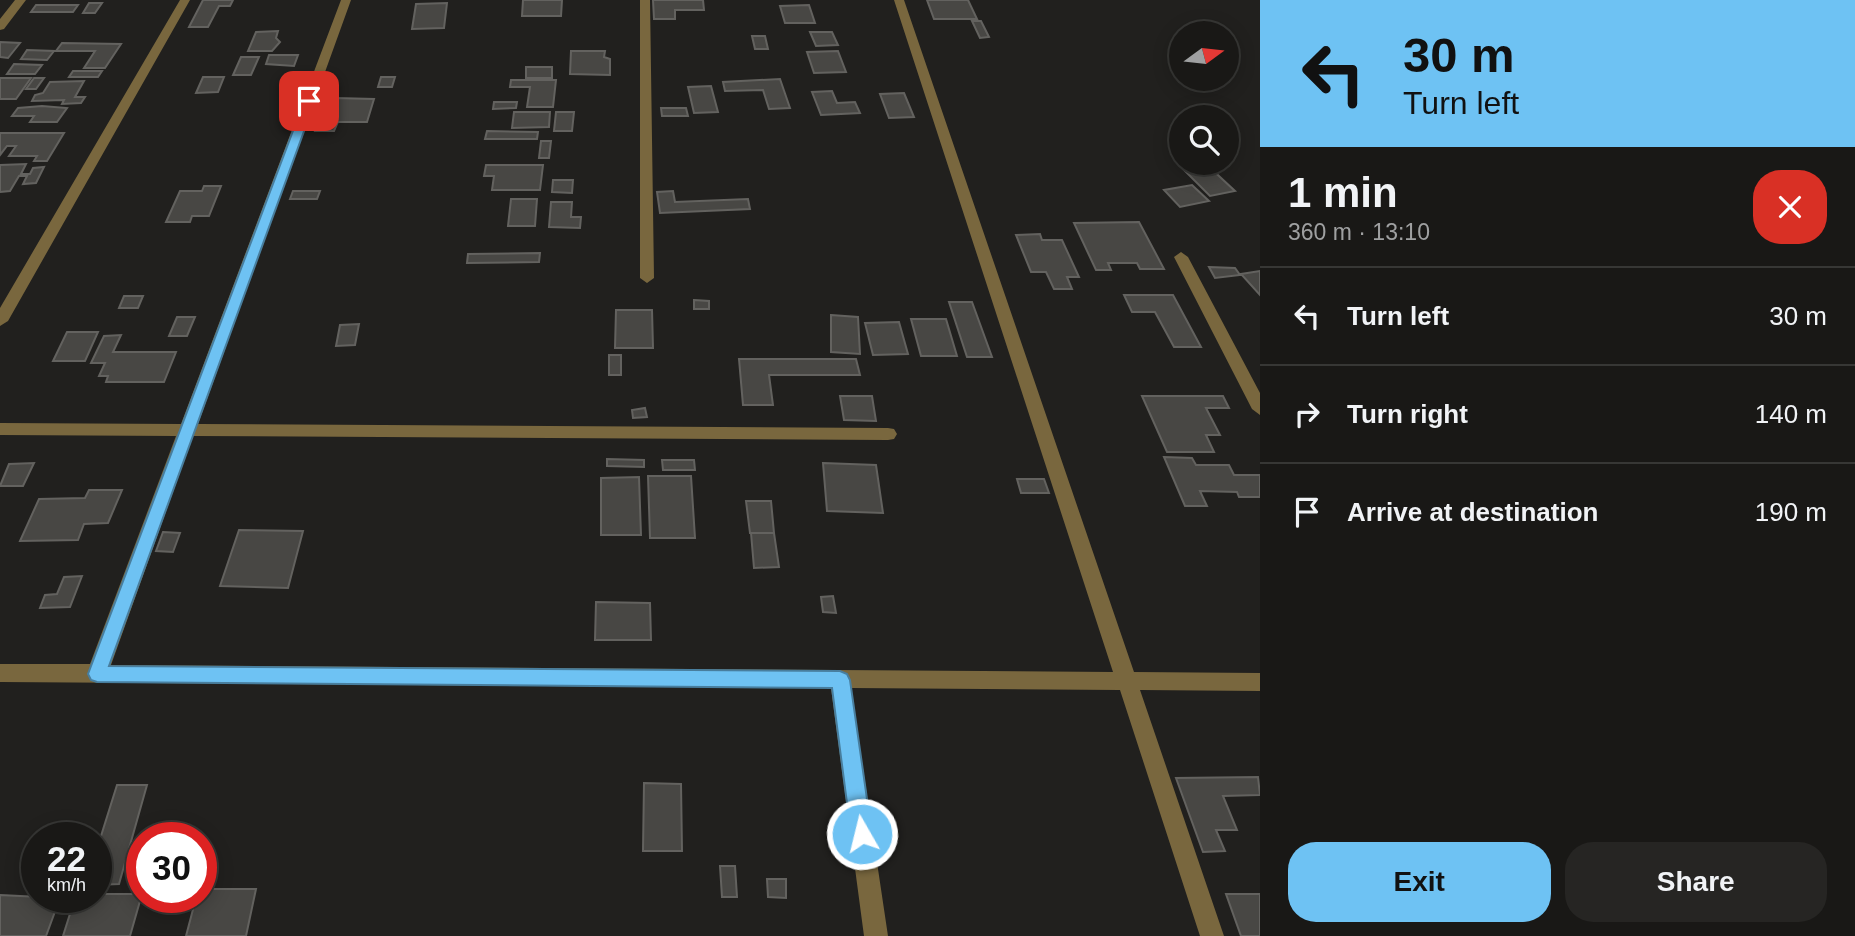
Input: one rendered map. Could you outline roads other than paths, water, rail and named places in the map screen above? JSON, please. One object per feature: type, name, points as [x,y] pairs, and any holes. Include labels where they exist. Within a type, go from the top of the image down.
[{"type":"street","points":[[0,27],[21,0]]},
{"type":"street","points":[[0,321],[185,0]]},
{"type":"street","points":[[97,674],[346,0]]},
{"type":"street","points":[[645,0],[648,278]]},
{"type":"street","points":[[900,0],[1212,936]]},
{"type":"street","points":[[1181,257],[1260,409]]},
{"type":"street","points":[[0,429],[888,434]]},
{"type":"street","points":[[0,673],[1260,682]]},
{"type":"street","points":[[840,680],[876,936]]}]
